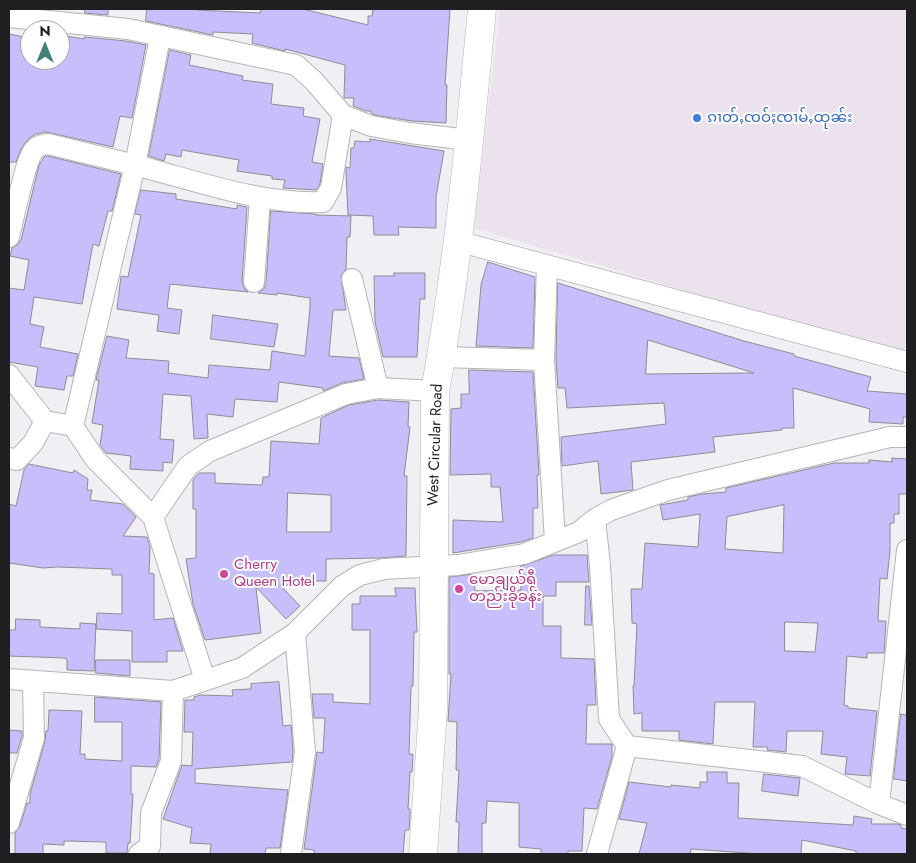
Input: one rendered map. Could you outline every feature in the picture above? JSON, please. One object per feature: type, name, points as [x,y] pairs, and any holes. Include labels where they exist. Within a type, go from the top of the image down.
[{"type":"street","name":"West Circular Road","points":[[423,854],[433,709],[435,391],[457,241],[482,9]]},
{"type":"street","points":[[9,17],[128,29],[296,65],[314,81],[343,115],[370,126],[469,140]]},
{"type":"street","points":[[73,426],[135,165],[160,37]]},
{"type":"street","points":[[9,238],[13,207],[28,163],[34,149],[41,145],[48,144],[135,165],[260,198],[323,202],[331,188],[343,115]]},
{"type":"street","points":[[254,282],[260,198]]},
{"type":"street","points":[[457,241],[907,362]]},
{"type":"street","points":[[547,266],[544,360],[556,541]]},
{"type":"street","points":[[352,279],[378,388]]},
{"type":"street","points":[[441,357],[544,360]]},
{"type":"street","points":[[9,375],[45,421],[73,426],[95,459],[153,517],[206,680]]},
{"type":"street","points":[[153,517],[188,466],[210,451],[346,394],[378,388],[435,391]]},
{"type":"street","points":[[9,458],[17,460],[33,443],[45,421]]},
{"type":"street","points":[[9,679],[173,691],[242,668],[295,633],[342,586],[360,575],[384,569],[433,568],[524,554],[579,532],[595,519],[611,510],[668,490],[890,437],[907,437]]},
{"type":"street","points":[[595,519],[600,565],[609,719],[627,746],[597,854]]},
{"type":"street","points":[[879,804],[907,550]]},
{"type":"street","points":[[290,854],[305,752],[295,633]]},
{"type":"street","points":[[9,823],[34,738],[33,682]]},
{"type":"street","points":[[138,854],[150,846],[151,813],[171,761],[173,691]]},
{"type":"street","points":[[627,746],[802,766],[879,804],[907,815]]},
{"type":"shaded area","name":"ၵၢတ်ႇၸဝ်ႈၸၢမ်ႇထုၼ်း","points":[[500,9],[907,9],[907,336],[903,355],[474,228]]},
{"type":"building","points":[[85,9],[108,9],[108,15],[85,13]]},
{"type":"building","points":[[147,9],[197,9],[260,13],[261,9],[303,9],[368,25],[368,16],[372,16],[373,9],[450,9],[445,85],[447,85],[446,123],[412,121],[374,115],[371,111],[353,106],[354,98],[344,98],[345,65],[285,49],[285,51],[252,43],[253,34],[213,32],[213,35],[146,21]]},
{"type":"building","points":[[9,34],[20,36],[20,70],[70,70],[70,37],[126,41],[146,45],[132,118],[120,116],[113,147],[46,132],[36,134],[28,139],[21,149],[16,162],[9,162]]},
{"type":"building","points":[[170,50],[191,55],[189,65],[243,76],[242,80],[273,84],[271,104],[304,108],[303,116],[320,119],[312,162],[323,164],[320,184],[316,190],[283,188],[285,180],[272,179],[272,176],[237,171],[239,160],[182,150],[181,157],[166,154],[164,161],[149,156]]},
{"type":"building","points":[[370,139],[444,151],[436,197],[436,228],[398,227],[399,235],[374,235],[373,216],[348,215],[346,167],[350,168],[351,148],[354,148],[355,141],[370,142]]},
{"type":"building","points":[[48,156],[121,174],[112,211],[108,211],[99,246],[93,244],[82,304],[34,297],[30,324],[44,327],[40,347],[78,354],[73,376],[67,376],[64,390],[35,386],[38,367],[9,362],[9,288],[24,290],[29,260],[10,256],[12,248],[21,240],[39,165],[44,157]]},
{"type":"building","points":[[141,190],[176,194],[176,199],[237,209],[237,205],[247,207],[242,281],[244,288],[248,292],[170,284],[167,308],[182,310],[179,334],[157,331],[159,315],[117,309],[121,276],[128,277],[141,215],[135,214]]},
{"type":"building","points":[[271,211],[351,216],[350,237],[347,237],[346,269],[341,276],[346,310],[333,310],[329,356],[359,358],[364,379],[342,383],[323,391],[323,388],[279,382],[277,402],[235,399],[233,417],[207,414],[208,438],[194,439],[191,396],[163,394],[160,439],[174,440],[172,463],[163,462],[163,471],[130,469],[131,456],[106,453],[100,445],[103,425],[92,423],[99,380],[96,380],[107,336],[129,340],[126,358],[169,361],[168,373],[208,378],[209,365],[270,370],[272,351],[305,356],[310,298],[277,293],[277,295],[258,293],[264,289],[266,283]]},
{"type":"building","points":[[488,262],[535,277],[533,348],[476,346],[481,285]]},
{"type":"building","points":[[394,273],[425,273],[425,299],[420,299],[417,357],[383,357],[375,322],[374,276],[394,276]]},
{"type":"building","points":[[558,283],[744,341],[871,377],[867,391],[907,394],[907,417],[903,417],[903,424],[869,422],[870,409],[793,388],[794,428],[713,437],[715,452],[631,462],[633,490],[601,494],[598,461],[562,466],[561,437],[666,424],[664,403],[567,408],[565,388],[558,388],[556,360]],"holes":[[[648,340],[754,373],[646,374]]]},
{"type":"building","points":[[213,315],[278,324],[274,347],[211,339]]},
{"type":"building","points":[[469,370],[533,372],[539,475],[537,475],[538,508],[533,508],[533,538],[521,542],[453,553],[453,520],[503,522],[500,487],[491,487],[491,474],[450,475],[451,409],[461,408],[461,394],[469,394]]},
{"type":"building","points":[[379,400],[409,402],[408,427],[410,427],[404,476],[407,476],[406,556],[326,559],[326,581],[306,581],[306,585],[280,585],[300,606],[286,619],[256,587],[261,633],[205,640],[193,604],[186,559],[196,558],[196,509],[193,509],[193,480],[199,473],[215,473],[215,483],[262,485],[263,477],[269,477],[271,441],[319,444],[321,418],[349,405]],"holes":[[[288,493],[331,495],[331,532],[287,532]]]},
{"type":"building","points":[[892,458],[907,459],[907,494],[899,494],[899,514],[894,514],[894,523],[890,523],[887,579],[880,578],[878,621],[886,621],[884,653],[867,653],[867,658],[847,656],[844,705],[848,706],[848,708],[877,711],[870,776],[845,774],[847,757],[821,754],[823,731],[787,731],[786,752],[767,750],[768,747],[753,747],[755,702],[715,702],[713,744],[679,740],[679,731],[642,731],[642,713],[634,714],[633,686],[637,624],[632,623],[631,589],[642,589],[645,543],[698,547],[700,514],[663,520],[660,505],[688,500],[688,497],[702,494],[726,492],[726,488],[834,463],[869,463],[869,460],[892,462]],"holes":[[[784,505],[783,553],[725,549],[727,517]],[[785,622],[818,623],[815,652],[785,651]]]},
{"type":"building","points":[[29,464],[73,473],[74,470],[88,479],[87,490],[92,490],[90,500],[123,504],[136,517],[123,536],[147,537],[150,547],[149,573],[154,574],[154,620],[173,618],[183,651],[167,651],[167,662],[132,662],[132,631],[96,629],[97,613],[122,614],[122,575],[112,575],[112,569],[43,568],[9,563],[9,504],[16,506],[24,470]]},
{"type":"building","points":[[554,555],[587,555],[589,582],[556,582],[556,596],[543,596],[543,626],[561,626],[561,658],[594,659],[596,705],[587,705],[586,744],[612,744],[612,757],[597,809],[584,808],[582,851],[568,851],[568,854],[541,854],[541,849],[519,847],[519,803],[487,801],[486,823],[482,823],[482,854],[458,854],[459,822],[456,822],[459,770],[456,770],[457,722],[448,721],[451,674],[449,674],[449,577],[474,574],[475,591],[521,590],[520,567]]},
{"type":"building","points":[[586,586],[589,586],[592,625],[585,625]]},
{"type":"building","points":[[395,588],[415,588],[417,632],[414,632],[413,686],[411,686],[409,754],[413,754],[408,809],[410,809],[410,816],[409,830],[405,830],[403,854],[314,854],[314,850],[304,849],[317,752],[323,753],[325,718],[314,718],[312,694],[333,694],[333,702],[370,704],[370,630],[352,630],[352,604],[360,604],[360,596],[396,596]]},
{"type":"building","points":[[16,619],[40,620],[40,627],[80,629],[80,623],[96,624],[94,671],[67,670],[67,659],[64,658],[9,656],[9,630],[15,630]]},
{"type":"building","points":[[96,660],[130,660],[130,676],[96,673]]},
{"type":"building","points":[[279,682],[283,726],[291,725],[292,762],[195,769],[195,783],[288,790],[280,848],[266,848],[265,854],[210,854],[211,844],[190,843],[192,828],[163,819],[182,765],[192,766],[193,732],[184,732],[185,700],[194,700],[194,697],[200,695],[233,696],[232,690],[251,689],[251,684]]},
{"type":"building","points":[[95,697],[161,702],[159,759],[156,767],[131,766],[131,794],[133,794],[130,843],[128,843],[127,853],[106,853],[106,842],[64,841],[64,845],[43,844],[43,854],[15,854],[15,833],[20,826],[27,803],[30,803],[30,794],[46,731],[48,731],[49,710],[82,711],[80,754],[85,754],[85,759],[122,761],[122,722],[95,722]]},
{"type":"building","points":[[901,714],[907,715],[907,781],[894,779]]},
{"type":"building","points":[[9,730],[22,731],[17,753],[9,753]]},
{"type":"building","points":[[707,772],[727,772],[727,783],[739,783],[738,818],[853,825],[854,816],[872,819],[871,824],[898,824],[901,825],[901,828],[907,829],[907,854],[856,854],[856,851],[802,840],[801,854],[760,854],[691,849],[690,854],[639,854],[647,823],[619,819],[629,782],[700,788],[700,782],[707,782]]},
{"type":"building","points":[[764,774],[800,778],[798,796],[762,791]]},
{"type":"place","name":"ၵၢတ်ႇၸဝ်ႈၸၢမ်ႇထုၼ်း","points":[[697,118]]},
{"type":"place","name":"Cherry Queen Hotel","points":[[224,574]]},
{"type":"place","name":"မောချယ်ရီ တည်းခိုခန်း","points":[[459,589]]}]
